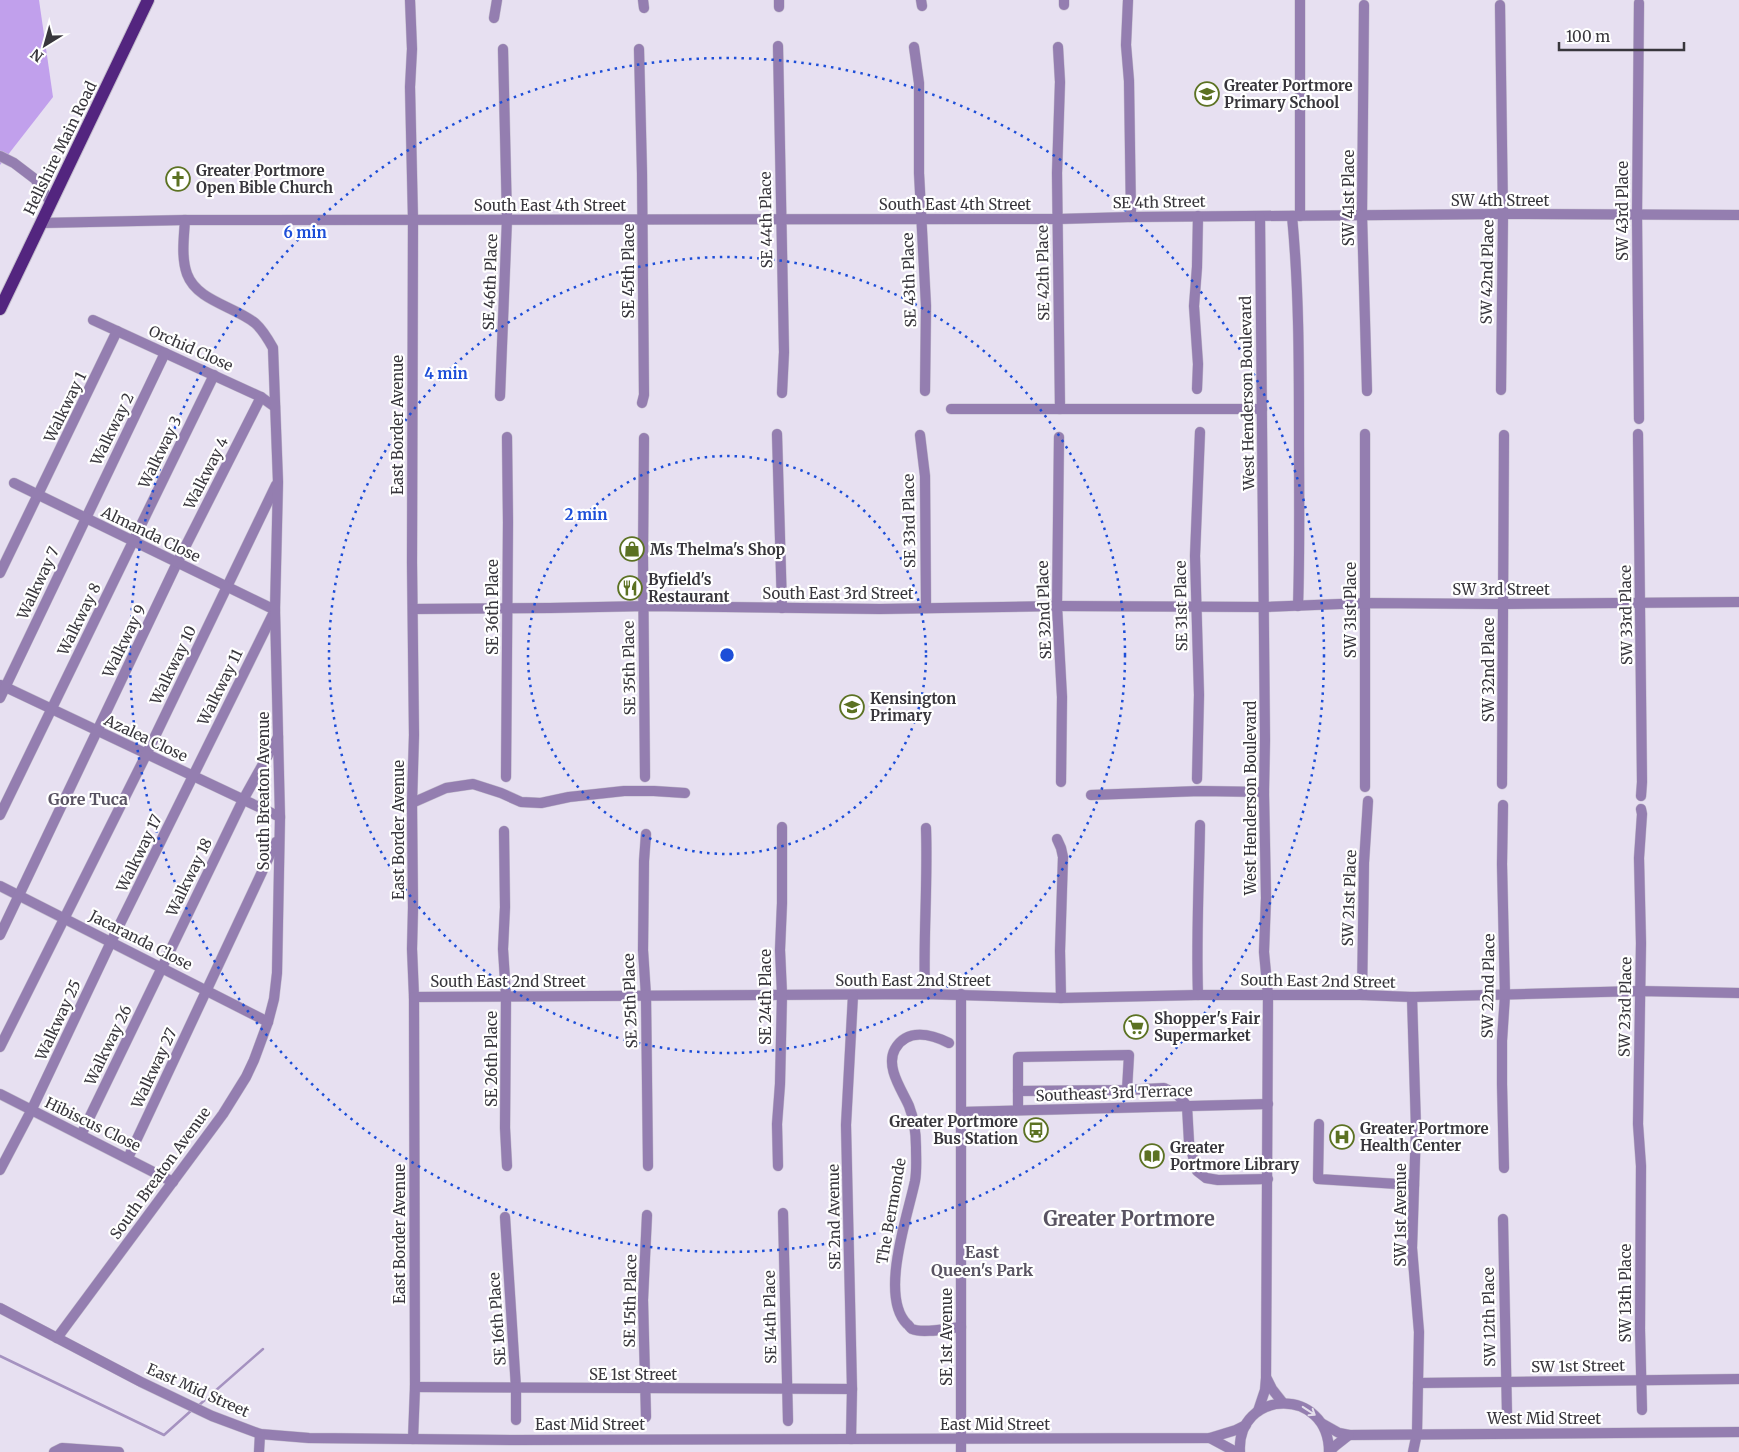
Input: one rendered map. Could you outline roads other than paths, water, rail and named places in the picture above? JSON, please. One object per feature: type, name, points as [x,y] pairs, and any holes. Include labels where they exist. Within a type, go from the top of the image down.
[{"type":"main road","name":"Hellshire Main Road","points":[[0,309],[148,0]]},
{"type":"street","name":"East Border Avenue","points":[[410,0],[412,49],[410,87],[415,1387],[413,1439]]},
{"type":"street","points":[[494,18],[497,0]]},
{"type":"street","points":[[1128,0],[1126,45],[1129,82],[1131,217]]},
{"type":"street","points":[[1298,606],[1300,524],[1298,436],[1300,391],[1296,216],[1300,0]]},
{"type":"street","name":"SW 43rd Place","points":[[1639,419],[1637,215],[1640,3]]},
{"type":"street","name":"SW 41st Place","points":[[1364,5],[1362,215],[1367,391]]},
{"type":"street","name":"SW 42nd Place","points":[[1500,5],[1503,214],[1501,390]]},
{"type":"street","name":"SE 44th Place","points":[[778,46],[784,352],[782,393]]},
{"type":"street","name":"SE 43th Place","points":[[914,47],[919,83],[919,173],[926,306],[924,391]]},
{"type":"street","name":"SE 42th Place","points":[[1058,47],[1060,82],[1058,219],[1060,409]]},
{"type":"street","name":"SE 46th Place","points":[[500,396],[507,219],[503,48]]},
{"type":"street","name":"SE 45th Place","points":[[639,49],[643,220],[644,395],[642,403]]},
{"type":"street","points":[[0,156],[14,163],[34,179],[51,203]]},
{"type":"street","name":"SW 4th Street","points":[[1260,217],[1503,214],[1739,215]]},
{"type":"street","points":[[1197,389],[1198,364],[1194,306],[1198,216]]},
{"type":"street","name":"SE 4th Street","points":[[1058,219],[1198,216],[1260,217]]},
{"type":"street","name":"West Henderson Boulevard","points":[[1258,1411],[1265,1390],[1266,1378],[1268,1178],[1268,995],[1264,952],[1266,898],[1260,217]]},
{"type":"street","name":"South East 4th Street","points":[[42,222],[507,219],[1058,219]]},
{"type":"street","name":"South Breaton Avenue","points":[[57,1338],[236,1094],[254,1060],[268,1022],[277,973],[278,838],[280,817],[274,610],[278,482],[273,348],[255,323],[205,295],[191,282],[187,274],[184,256],[185,220]]},
{"type":"street","name":"Orchid Close","points":[[93,320],[261,397],[276,407]]},
{"type":"street","name":"Walkway 1","points":[[0,573],[118,331]]},
{"type":"street","name":"Walkway 2","points":[[85,518],[165,353]]},
{"type":"street","name":"Walkway 3","points":[[133,542],[214,375]]},
{"type":"street","name":"Walkway 4","points":[[177,564],[261,397]]},
{"type":"street","points":[[951,409],[1262,409]]},
{"type":"street","name":"SE 31st Place","points":[[1197,779],[1199,695],[1195,556],[1200,432]]},
{"type":"street","points":[[777,434],[782,608]]},
{"type":"street","name":"SW 31st Place","points":[[1365,434],[1366,787]]},
{"type":"street","name":"SW 33rd Place","points":[[1638,434],[1641,602],[1641,796]]},
{"type":"street","name":"SE 33rd Place","points":[[920,435],[925,476],[926,608]]},
{"type":"street","name":"SW 32nd Place","points":[[1502,784],[1504,435]]},
{"type":"street","name":"SE 32nd Place","points":[[1059,437],[1057,606],[1062,697],[1061,782]]},
{"type":"street","name":"SE 36th Place","points":[[506,777],[508,608],[507,438]]},
{"type":"street","name":"SE 35th Place","points":[[644,438],[645,777]]},
{"type":"street","name":"Walkway 10","points":[[0,1048],[278,482]]},
{"type":"street","name":"Almanda Close","points":[[14,483],[274,610]]},
{"type":"street","name":"Walkway 7","points":[[0,698],[3,686],[85,518]]},
{"type":"street","name":"Walkway 8","points":[[0,815],[133,542]]},
{"type":"street","name":"Walkway 9","points":[[0,935],[177,564]]},
{"type":"street","name":"SW 3rd Street","points":[[1264,607],[1365,603],[1739,602]]},
{"type":"street","name":"South East 3rd Street","points":[[413,609],[644,606],[782,608],[1264,607]]},
{"type":"street","name":"Walkway 11","points":[[193,777],[274,610]]},
{"type":"street","name":"Azalea Close","points":[[3,686],[280,817]]},
{"type":"street","name":"Walkway 18","points":[[162,968],[243,800],[278,737]]},
{"type":"street","name":"Walkway 17","points":[[111,942],[193,777]]},
{"type":"street","points":[[412,803],[446,788],[473,784],[521,802],[541,803],[569,797],[624,791],[654,790],[685,793]]},
{"type":"street","points":[[1091,795],[1200,791],[1264,792]]},
{"type":"street","name":"SW 21st Place","points":[[1362,995],[1364,863],[1368,801]]},
{"type":"street","name":"SW 22nd Place","points":[[1503,804],[1505,995],[1502,1058],[1504,1168]]},
{"type":"street","name":"SW 23rd Place","points":[[1641,809],[1639,858],[1641,944],[1638,1124],[1641,1206]]},
{"type":"street","points":[[1198,995],[1196,952],[1200,825]]},
{"type":"street","name":"SE 24th Place","points":[[778,1166],[777,1124],[782,994],[780,950],[782,827]]},
{"type":"street","points":[[925,994],[926,828]]},
{"type":"street","name":"SE 26th Place","points":[[504,831],[505,1128],[508,1166]]},
{"type":"street","name":"SE 25th Place","points":[[646,834],[643,950],[646,996],[648,1166]]},
{"type":"street","name":"Walkway 27","points":[[128,1158],[208,991],[278,838]]},
{"type":"street","points":[[1057,839],[1062,848],[1063,857],[1060,951],[1061,998]]},
{"type":"street","name":"Jacaranda Close","points":[[0,886],[268,1022]]},
{"type":"street","name":"Walkway 25","points":[[0,1170],[31,1110],[111,942]]},
{"type":"street","name":"Walkway 26","points":[[81,1135],[162,968]]},
{"type":"street","name":"South East 2nd Street","points":[[414,997],[782,994],[961,994],[1061,998],[1198,995],[1362,995],[1412,997],[1639,992],[1739,992]]},
{"type":"street","name":"SE 1st Avenue","points":[[961,994],[961,1452]]},
{"type":"street","name":"SE 2nd Avenue","points":[[851,1439],[852,1389],[846,1125],[853,995]]},
{"type":"street","name":"SW 1st Avenue","points":[[1412,997],[1416,1128],[1412,1248],[1419,1332],[1417,1433],[1413,1452]]},
{"type":"street","name":"The Bermonde","points":[[949,1043],[927,1034],[916,1034],[901,1042],[893,1054],[894,1071],[916,1130],[914,1182],[900,1242],[896,1275],[896,1300],[901,1318],[912,1329],[927,1331],[961,1327]]},
{"type":"street","points":[[1018,1110],[1018,1057],[1129,1054],[1127,1090]]},
{"type":"street","points":[[1018,1091],[1164,1088],[1178,1095],[1187,1106],[1189,1142],[1197,1171],[1206,1178],[1218,1180],[1268,1178]]},
{"type":"street","name":"Hibiscus Close","points":[[0,1094],[173,1182]]},
{"type":"street","name":"Southeast 3rd Terrace","points":[[960,1112],[1268,1104]]},
{"type":"street","points":[[1319,1124],[1318,1179],[1414,1184]]},
{"type":"street","name":"SW 13th Place","points":[[1641,1206],[1642,1410]]},
{"type":"street","name":"SE 14th Place","points":[[782,1213],[788,1421]]},
{"type":"street","name":"SE 15th Place","points":[[646,1417],[643,1300],[647,1215]]},
{"type":"street","name":"SE 16th Place","points":[[506,1217],[516,1388],[516,1420]]},
{"type":"street","name":"SW 12th Place","points":[[1503,1219],[1507,1414]]},
{"type":"street","name":"East Mid Street","points":[[0,1308],[212,1416],[260,1434],[309,1438],[413,1439],[962,1440],[1210,1438],[1246,1425]]},
{"type":"street","points":[[1266,1378],[1283,1403]]},
{"type":"street","name":"SW 1st Street","points":[[1418,1383],[1739,1379]]},
{"type":"street","name":"SE 1st Street","points":[[415,1387],[852,1389]]},
{"type":"street","points":[[1240,1452],[1241,1434],[1258,1411],[1269,1405],[1283,1403],[1305,1408],[1315,1415],[1327,1433],[1329,1452]]},
{"type":"street","name":"West Mid Street","points":[[1322,1424],[1339,1433],[1349,1435],[1739,1432]]},
{"type":"street","points":[[260,1434],[260,1452]]},
{"type":"street","points":[[1329,1452],[1349,1435]]},
{"type":"street","name":"East Mid Street","points":[[1210,1438],[1236,1452]]},
{"type":"street","points":[[54,1452],[62,1448],[120,1452]]},
{"type":"waterway","points":[[198,1406],[263,1349]]},
{"type":"waterway","points":[[0,1356],[164,1435],[193,1409]]},
{"type":"place","name":"Greater Portmore Primary School","points":[[1207,94]]},
{"type":"place","name":"Greater Portmore Open Bible Church","points":[[178,179]]},
{"type":"place","name":"Ms Thelma's Shop","points":[[632,549]]},
{"type":"place","name":"Byfield's Restaurant","points":[[630,588]]},
{"type":"place","name":"Kensington Primary","points":[[852,707]]},
{"type":"place","name":"Shopper's Fair Supermarket","points":[[1136,1027]]},
{"type":"place","name":"Greater Portmore Bus Station","points":[[1036,1130]]},
{"type":"place","name":"Greater Portmore Health Center","points":[[1342,1137]]},
{"type":"place","name":"Greater Portmore Library","points":[[1152,1156]]},
{"type":"district","name":"Gore Tuca","points":[[88,799]]},
{"type":"district","name":"Greater Portmore","points":[[1129,1218]]},
{"type":"district","name":"East Queen's Park","points":[[982,1261]]}]
